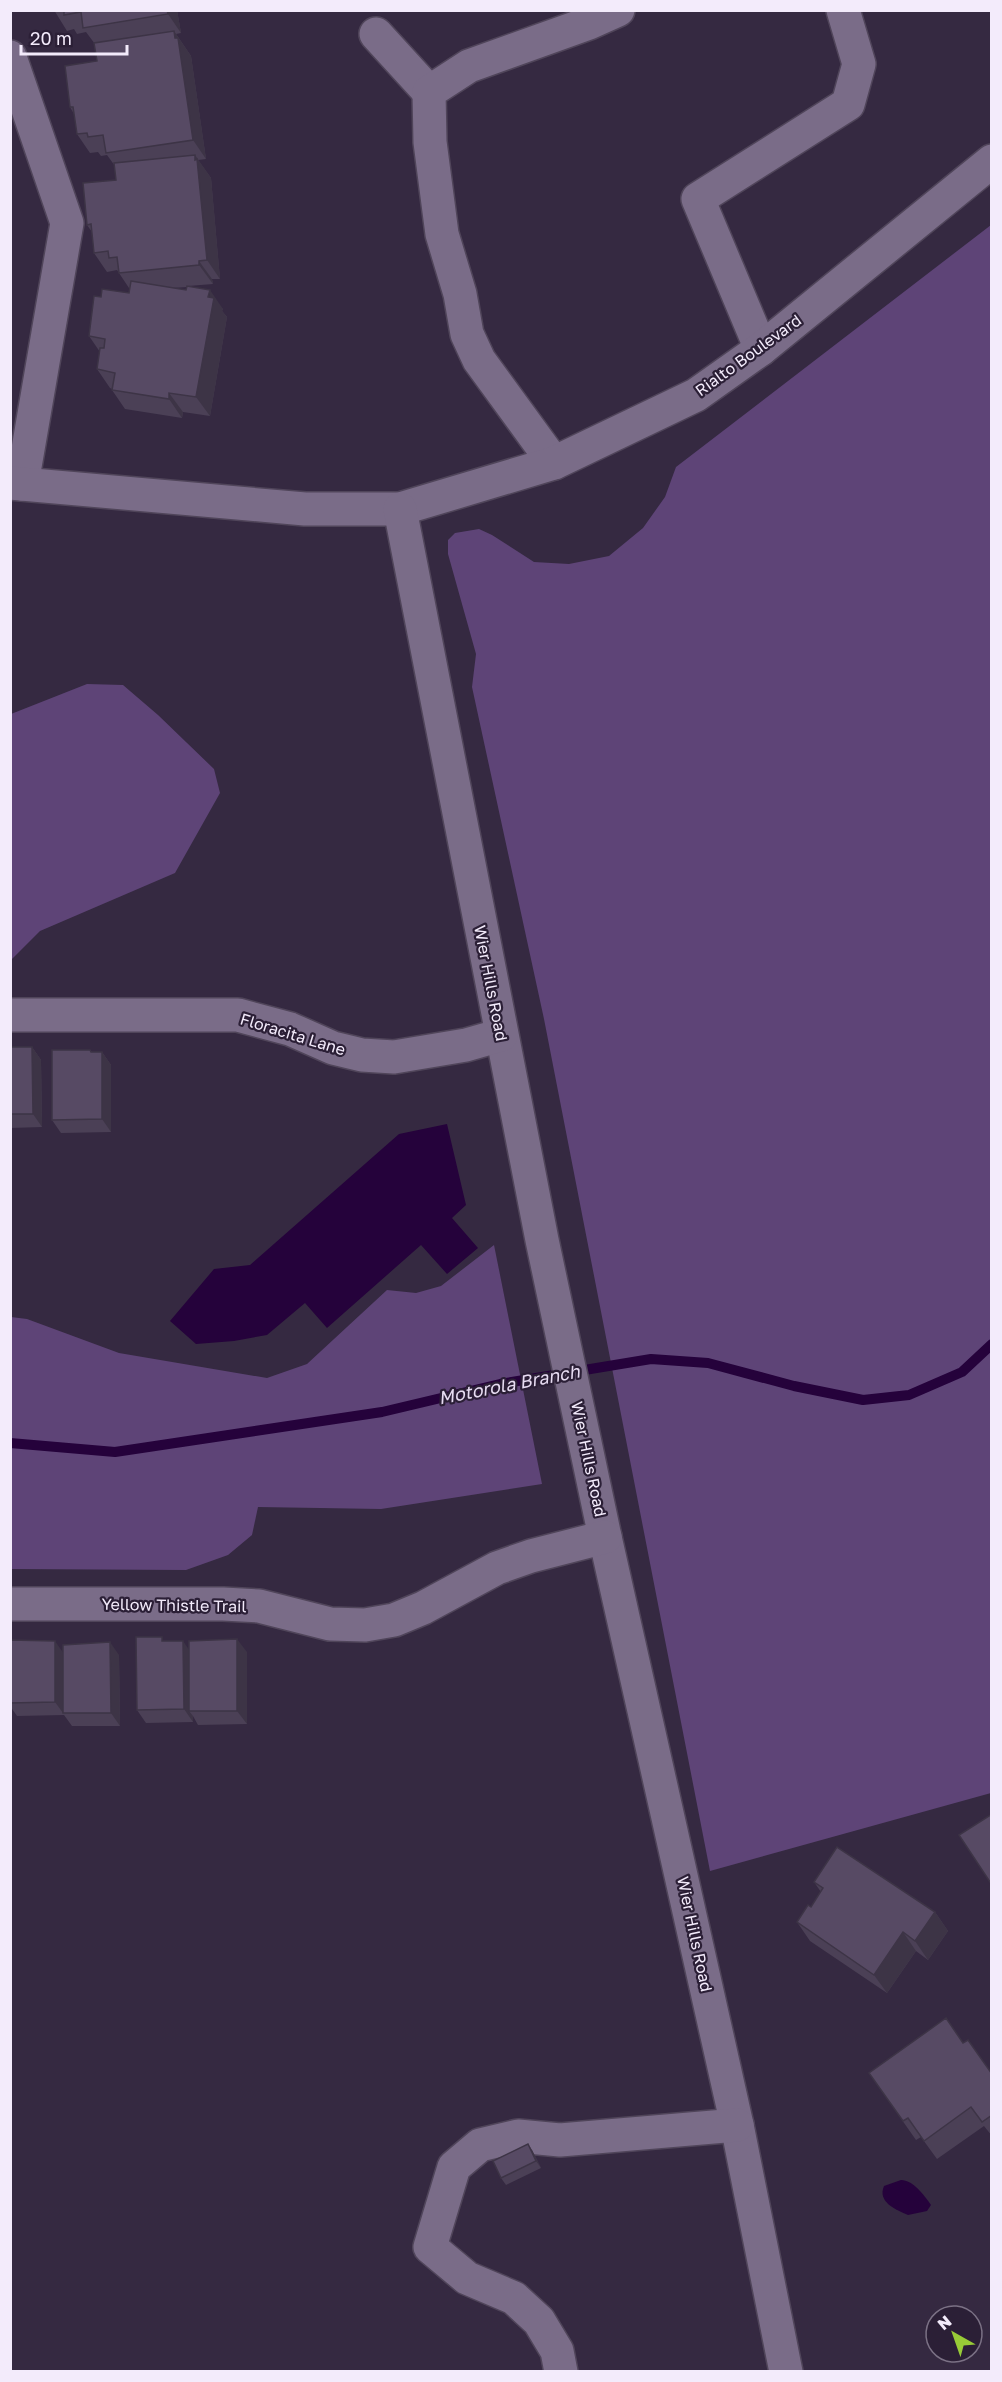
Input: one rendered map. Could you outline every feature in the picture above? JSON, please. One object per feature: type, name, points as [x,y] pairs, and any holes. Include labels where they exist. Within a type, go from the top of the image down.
[{"type":"street","points":[[429,92],[469,66],[589,23],[618,10]]},
{"type":"street","points":[[761,349],[698,199],[848,104],[859,64],[843,10]]},
{"type":"street","points":[[376,34],[429,92],[430,142],[442,234],[460,294],[467,334],[479,360],[554,463]]},
{"type":"street","points":[[10,57],[67,223],[16,484]]},
{"type":"street","name":"Rialto Boulevard","points":[[16,484],[305,509],[400,509],[554,463],[696,395],[761,349],[992,160]]},
{"type":"street","name":"Wier Hills Road","points":[[400,509],[542,1240],[605,1537],[737,2125],[786,2372]]},
{"type":"street","name":"Floracita Lane","points":[[10,1015],[237,1015],[290,1029],[333,1048],[362,1055],[394,1058],[466,1045],[501,1035]]},
{"type":"street","name":"Yellow Thistle Trail","points":[[10,1604],[259,1606],[330,1624],[365,1625],[394,1620],[423,1608],[498,1568],[605,1537]]},
{"type":"street","points":[[561,2372],[557,2351],[539,2321],[513,2298],[467,2278],[430,2247],[454,2167],[480,2145],[518,2136],[560,2140],[737,2125]]},
{"type":"shaded area","points":[[991,225],[991,1793],[710,1871],[544,1019],[472,687],[476,654],[448,554],[448,540],[455,533],[479,529],[534,562],[569,564],[609,556],[643,528],[665,497],[676,467]]},
{"type":"shaded area","points":[[87,684],[123,685],[214,769],[220,793],[175,873],[40,931],[11,960],[11,714]]},
{"type":"shaded area","points":[[447,1124],[466,1205],[452,1218],[478,1248],[447,1274],[421,1245],[327,1328],[305,1303],[267,1335],[234,1341],[196,1344],[170,1321],[214,1269],[250,1265],[399,1134]]},
{"type":"shaded area","points":[[494,1245],[542,1484],[381,1509],[258,1507],[252,1535],[228,1555],[186,1570],[11,1569],[11,1317],[27,1319],[119,1353],[267,1378],[307,1364],[387,1290],[416,1293],[441,1286]]},
{"type":"shaded area","points":[[901,2180],[910,2182],[922,2193],[931,2205],[927,2211],[908,2215],[893,2208],[885,2201],[884,2186]]},
{"type":"building","points":[[64,10],[167,10],[168,14],[83,28],[81,12],[64,15]]},
{"type":"building","points":[[174,31],[175,38],[178,38],[193,140],[106,153],[103,135],[88,137],[87,133],[77,134],[73,107],[70,107],[65,66],[97,61],[94,43]]},
{"type":"building","points":[[195,155],[207,260],[199,261],[199,265],[119,273],[117,257],[109,258],[108,251],[94,253],[91,224],[87,225],[83,183],[116,180],[114,163]]},
{"type":"building","points":[[131,281],[186,290],[187,286],[210,290],[208,297],[214,298],[196,397],[169,393],[169,399],[112,390],[115,373],[97,369],[100,348],[104,348],[105,339],[89,336],[94,296],[101,297],[102,289],[129,293]]},
{"type":"building","points":[[10,1047],[32,1047],[33,1114],[10,1114]]},
{"type":"building","points":[[52,1050],[102,1052],[102,1119],[52,1120]]},
{"type":"building","points":[[136,1637],[162,1637],[162,1641],[183,1641],[184,1709],[137,1710]]},
{"type":"building","points":[[237,1639],[237,1711],[189,1711],[189,1641]]},
{"type":"building","points":[[10,1640],[55,1641],[55,1702],[10,1703]]},
{"type":"building","points":[[110,1642],[111,1713],[63,1713],[63,1645]]},
{"type":"building","points":[[992,1814],[992,1885],[959,1835]]},
{"type":"building","points":[[837,1847],[935,1912],[915,1941],[903,1932],[874,1975],[797,1922],[808,1905],[811,1907],[823,1888],[814,1882]]},
{"type":"building","points":[[946,2018],[963,2043],[968,2040],[992,2074],[992,2115],[982,2122],[971,2107],[924,2141],[908,2118],[903,2121],[869,2073]]},
{"type":"building","points":[[528,2144],[536,2161],[501,2178],[493,2161]]},
{"type":"waterway","name":"Motorola Branch","points":[[10,1443],[115,1452],[382,1412],[500,1384],[651,1359],[708,1363],[794,1386],[863,1400],[909,1395],[962,1372],[992,1344]]}]
